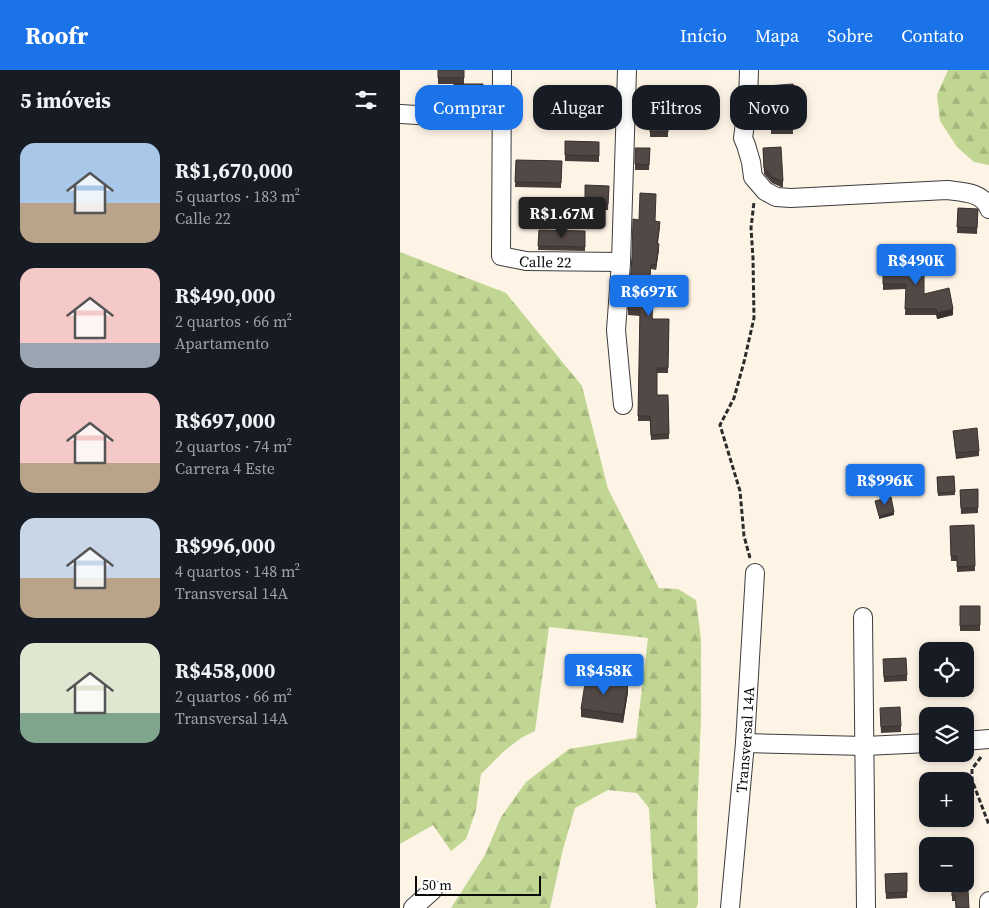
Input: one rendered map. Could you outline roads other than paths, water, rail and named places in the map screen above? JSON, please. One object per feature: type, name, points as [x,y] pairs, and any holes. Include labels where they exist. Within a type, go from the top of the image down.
[{"type":"street","points":[[502,70],[502,85]]},
{"type":"street","points":[[623,405],[616,330],[621,262],[627,70]]},
{"type":"street","points":[[749,70],[748,101],[743,138],[751,162],[753,177],[765,191],[776,197],[791,198],[947,190],[969,193],[981,198],[988,205],[989,209]]},
{"type":"street","points":[[400,114],[415,115]]},
{"type":"street","name":"Calle 22","points":[[502,130],[501,256],[526,261],[621,262]]},
{"type":"street","name":"Transversal 14A","points":[[730,908],[745,743],[754,572]]},
{"type":"street","points":[[863,617],[866,908]]},
{"type":"street","points":[[745,743],[865,746],[919,743]]},
{"type":"street","points":[[974,743],[986,747]]},
{"type":"street","points":[[413,908],[433,890]]},
{"type":"street","points":[[989,901],[989,908]]}]
